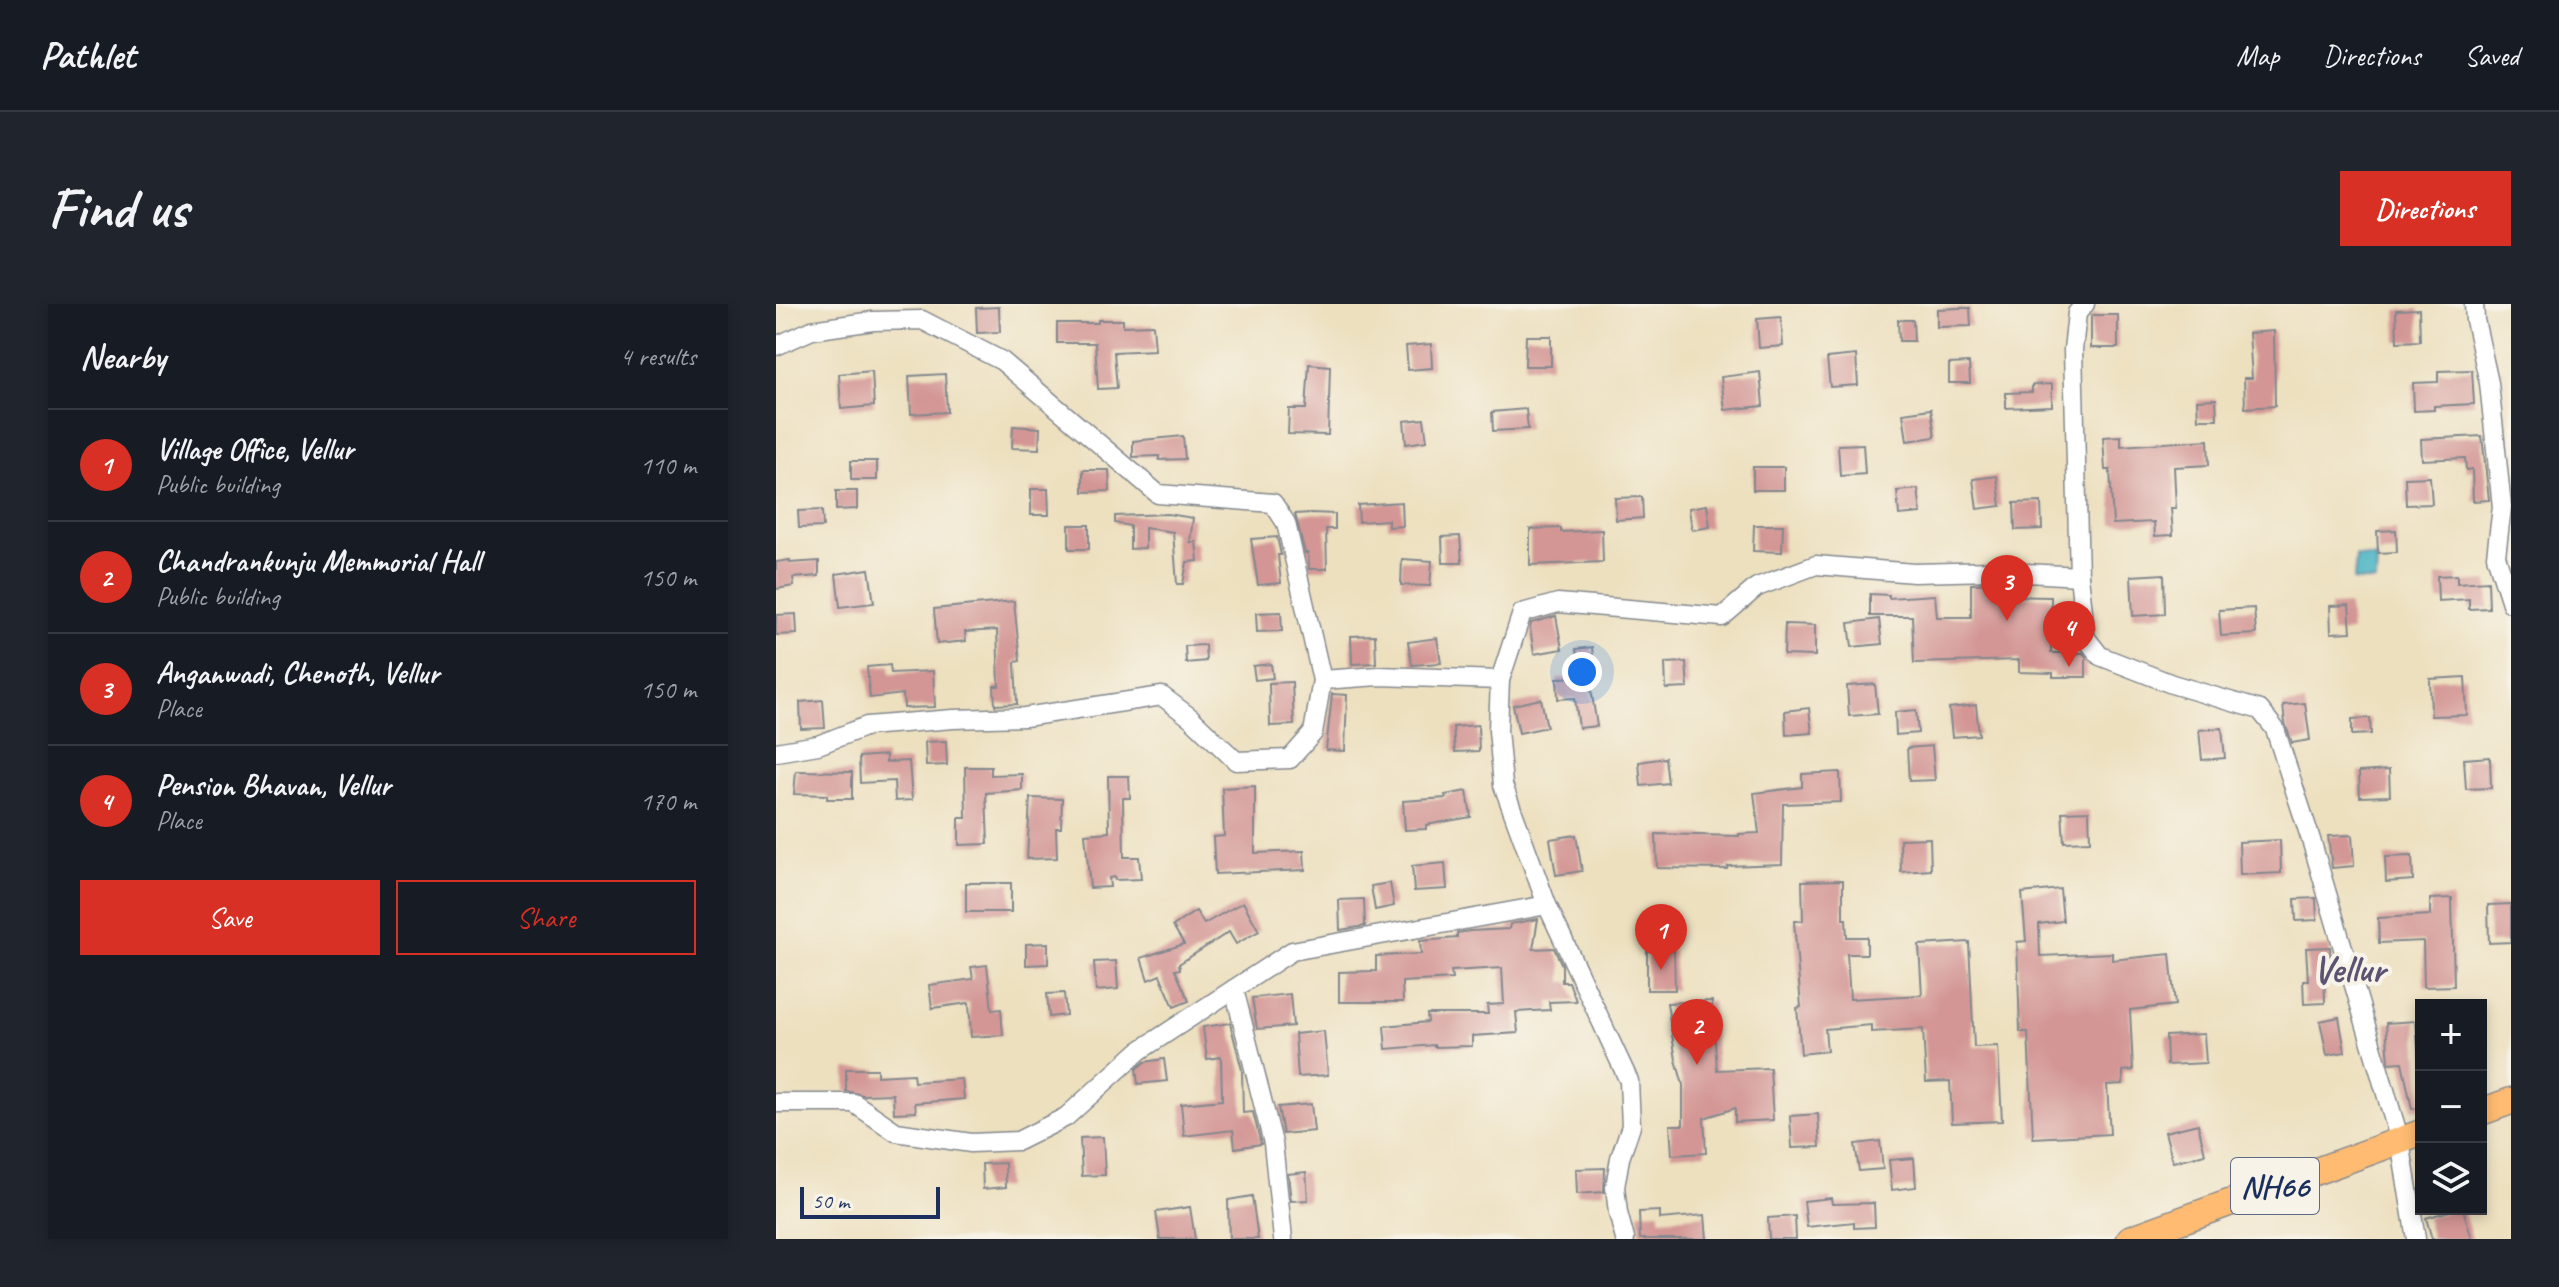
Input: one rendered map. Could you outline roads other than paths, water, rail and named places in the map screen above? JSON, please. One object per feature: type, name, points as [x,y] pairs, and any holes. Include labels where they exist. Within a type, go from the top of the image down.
[{"type":"highway","points":[[2487,1110],[2511,1101]]},
{"type":"highway","name":"NH66","points":[[2130,1239],[2411,1137]]},
{"type":"street","points":[[2085,304],[2077,313],[2073,350],[2079,576],[2086,638],[2100,656],[2172,684],[2260,710],[2275,729],[2411,1137],[2416,1239]]},
{"type":"street","points":[[2474,304],[2489,383],[2502,507],[2496,556],[2511,603]]},
{"type":"street","points":[[776,346],[812,330],[873,321],[922,320],[1002,361],[1158,494],[1273,503],[1286,523],[1322,680],[1313,733],[1290,759],[1236,761],[1191,718],[1162,696],[1025,717],[867,726],[818,745],[776,752]]},
{"type":"street","points":[[1625,1239],[1615,1187],[1620,1158],[1631,1126],[1629,1081],[1547,905],[1503,785],[1498,730],[1500,680],[1522,613],[1558,603],[1722,617],[1757,587],[1816,565],[1914,573],[1992,571],[2079,576]]},
{"type":"street","points":[[1322,680],[1379,676],[1500,680]]},
{"type":"street","points":[[776,1103],[854,1103],[896,1132],[971,1143],[1018,1141],[1066,1117],[1139,1051],[1292,951],[1547,905]]},
{"type":"street","points":[[1234,989],[1273,1143],[1283,1239]]},
{"type":"water","points":[[2356,556],[2377,558],[2376,582],[2354,580]]},
{"type":"place","name":"Anganwadi, Chenoth, Vellur","points":[[2007,621]]},
{"type":"place","name":"Pension Bhavan, Vellur","points":[[2069,667]]},
{"type":"place","name":"Village Office, Vellur","points":[[1661,970]]},
{"type":"place","name":"Chandrankunju Memmorial Hall","points":[[1697,1065]]},
{"type":"district","name":"Vellur","points":[[2349,969]]}]
